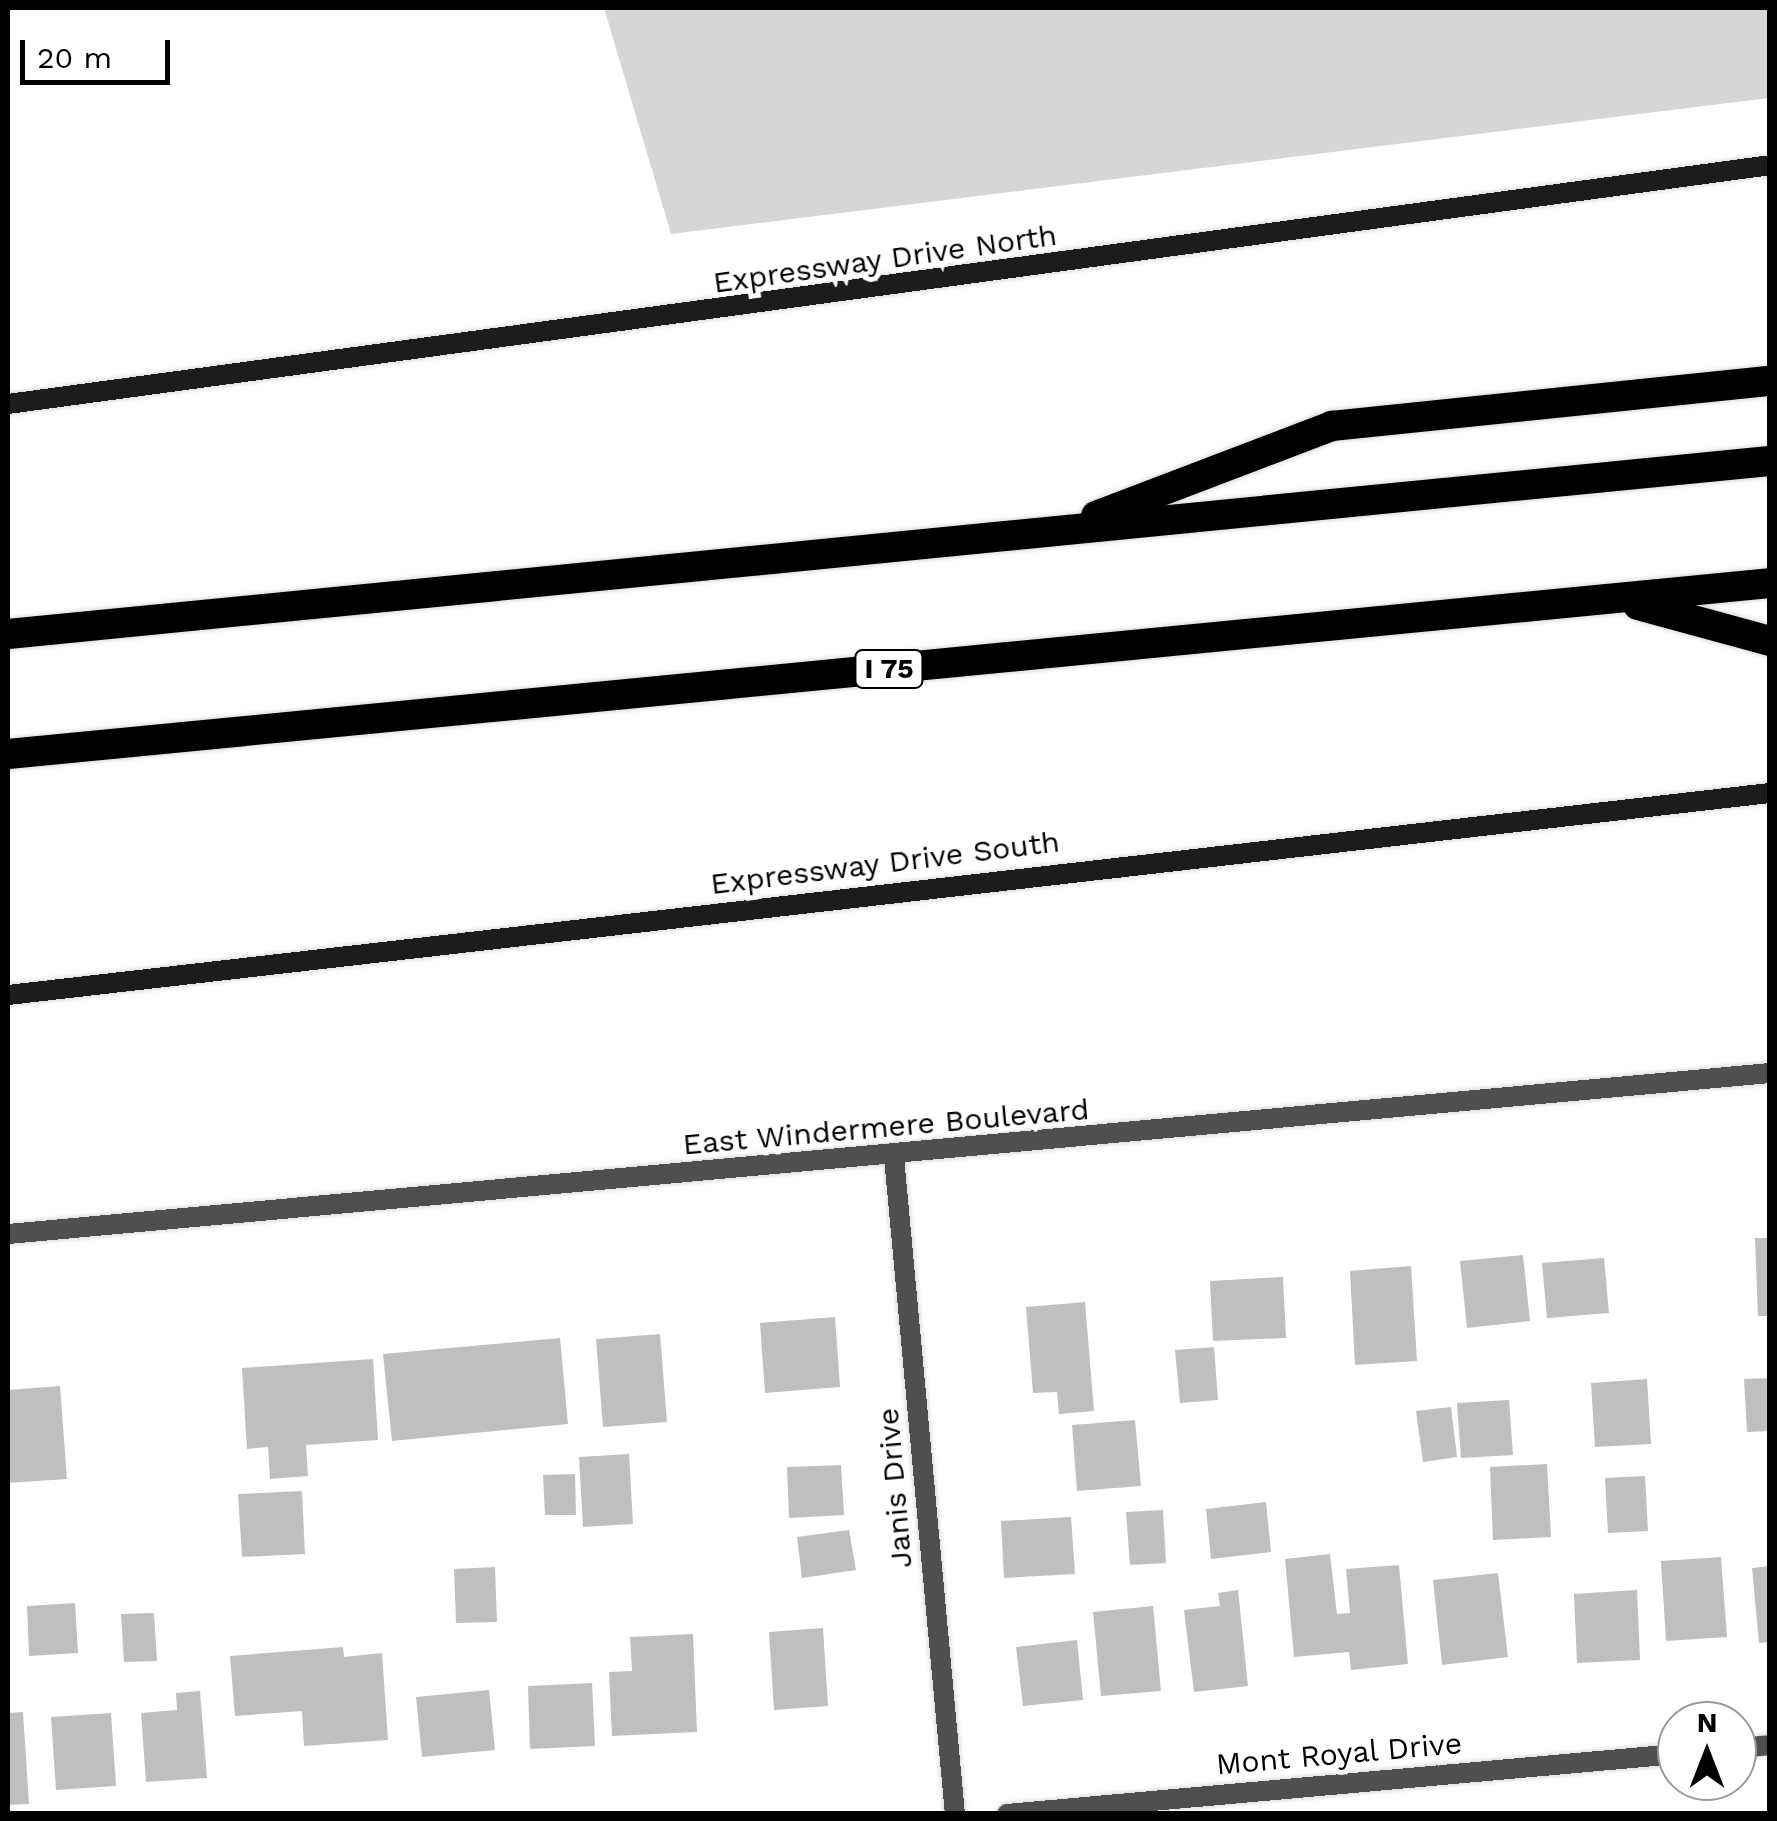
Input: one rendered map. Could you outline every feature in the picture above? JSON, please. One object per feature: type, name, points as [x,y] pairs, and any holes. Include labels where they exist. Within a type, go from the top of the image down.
[{"type":"highway","points":[[1062,528],[1332,426],[1770,381]]},
{"type":"highway","points":[[8,634],[1770,461]]},
{"type":"highway","name":"I 75","points":[[8,754],[1621,600],[1770,582]]},
{"type":"highway","points":[[1621,600],[1770,641]]},
{"type":"street","name":"Expressway Drive North","points":[[8,404],[1770,165]]},
{"type":"street","name":"Expressway Drive South","points":[[8,995],[1770,793]]},
{"type":"street","name":"East Windermere Boulevard","points":[[8,1234],[894,1157],[1770,1072]]},
{"type":"street","name":"Janis Drive","points":[[894,1157],[955,1814]]},
{"type":"street","name":"Mont Royal Drive","points":[[1007,1814],[1657,1756]]},
{"type":"shaded area","points":[[604,8],[1769,8],[1769,98],[671,234]]},
{"type":"building","points":[[1755,1238],[1770,1238],[1770,1316],[1758,1316]]},
{"type":"building","points":[[1523,1255],[1530,1321],[1467,1328],[1460,1261]]},
{"type":"building","points":[[1604,1258],[1609,1313],[1547,1318],[1542,1263]]},
{"type":"building","points":[[1411,1266],[1417,1361],[1355,1365],[1350,1271]]},
{"type":"building","points":[[1283,1277],[1286,1338],[1213,1341],[1210,1281]]},
{"type":"building","points":[[1085,1302],[1094,1411],[1059,1414],[1057,1392],[1033,1393],[1026,1307]]},
{"type":"building","points":[[835,1317],[840,1387],[765,1393],[760,1323]]},
{"type":"building","points":[[660,1334],[667,1422],[603,1427],[596,1339]]},
{"type":"building","points":[[560,1338],[568,1424],[392,1441],[383,1354]]},
{"type":"building","points":[[1214,1347],[1218,1400],[1180,1403],[1175,1350]]},
{"type":"building","points":[[373,1359],[378,1440],[306,1445],[308,1476],[270,1479],[268,1447],[247,1449],[242,1368]]},
{"type":"building","points":[[1770,1378],[1770,1431],[1747,1432],[1744,1379]]},
{"type":"building","points":[[1647,1379],[1651,1444],[1595,1447],[1591,1383]]},
{"type":"building","points":[[60,1386],[67,1479],[8,1483],[8,1390]]},
{"type":"building","points":[[1509,1400],[1513,1455],[1461,1458],[1457,1403]]},
{"type":"building","points":[[1451,1407],[1457,1457],[1423,1462],[1416,1411]]},
{"type":"building","points":[[1135,1420],[1141,1486],[1077,1491],[1072,1425]]},
{"type":"building","points":[[629,1454],[633,1524],[583,1527],[579,1457]]},
{"type":"building","points":[[1547,1464],[1551,1537],[1493,1540],[1490,1467]]},
{"type":"building","points":[[841,1465],[844,1515],[789,1518],[787,1467]]},
{"type":"building","points":[[575,1474],[576,1515],[545,1515],[543,1475]]},
{"type":"building","points":[[1645,1476],[1648,1531],[1608,1533],[1605,1478]]},
{"type":"building","points":[[302,1491],[305,1554],[242,1557],[238,1494]]},
{"type":"building","points":[[1266,1502],[1271,1552],[1211,1559],[1206,1509]]},
{"type":"building","points":[[1163,1510],[1166,1563],[1130,1565],[1126,1512]]},
{"type":"building","points":[[1071,1517],[1075,1574],[1004,1578],[1001,1521]]},
{"type":"building","points":[[849,1530],[856,1570],[802,1578],[797,1537]]},
{"type":"building","points":[[1330,1554],[1337,1614],[1350,1613],[1346,1569],[1399,1565],[1408,1664],[1351,1670],[1349,1652],[1294,1657],[1285,1559]]},
{"type":"building","points":[[1721,1557],[1727,1637],[1666,1641],[1661,1561]]},
{"type":"building","points":[[1770,1566],[1770,1642],[1759,1643],[1752,1568]]},
{"type":"building","points":[[495,1567],[497,1622],[456,1623],[454,1569]]},
{"type":"building","points":[[1498,1573],[1508,1657],[1442,1665],[1433,1580]]},
{"type":"building","points":[[1238,1590],[1248,1686],[1194,1692],[1184,1610],[1220,1606],[1218,1593]]},
{"type":"building","points":[[1637,1590],[1640,1660],[1577,1663],[1574,1594]]},
{"type":"building","points":[[75,1603],[78,1653],[29,1656],[27,1606]]},
{"type":"building","points":[[1153,1606],[1161,1691],[1101,1696],[1093,1612]]},
{"type":"building","points":[[154,1613],[157,1661],[124,1662],[121,1614]]},
{"type":"building","points":[[823,1628],[828,1706],[774,1710],[769,1632]]},
{"type":"building","points":[[693,1634],[697,1732],[612,1736],[609,1672],[632,1671],[630,1637]]},
{"type":"building","points":[[1077,1640],[1083,1700],[1023,1706],[1016,1647]]},
{"type":"building","points":[[343,1647],[344,1657],[382,1653],[388,1740],[304,1746],[302,1711],[235,1716],[230,1656]]},
{"type":"building","points":[[592,1683],[595,1746],[530,1749],[528,1686]]},
{"type":"building","points":[[489,1690],[495,1750],[422,1757],[416,1697]]},
{"type":"building","points":[[200,1691],[207,1778],[146,1782],[141,1713],[177,1710],[176,1693]]},
{"type":"building","points":[[23,1712],[29,1804],[8,1805],[8,1713]]},
{"type":"building","points":[[111,1713],[116,1786],[56,1790],[51,1717]]}]
